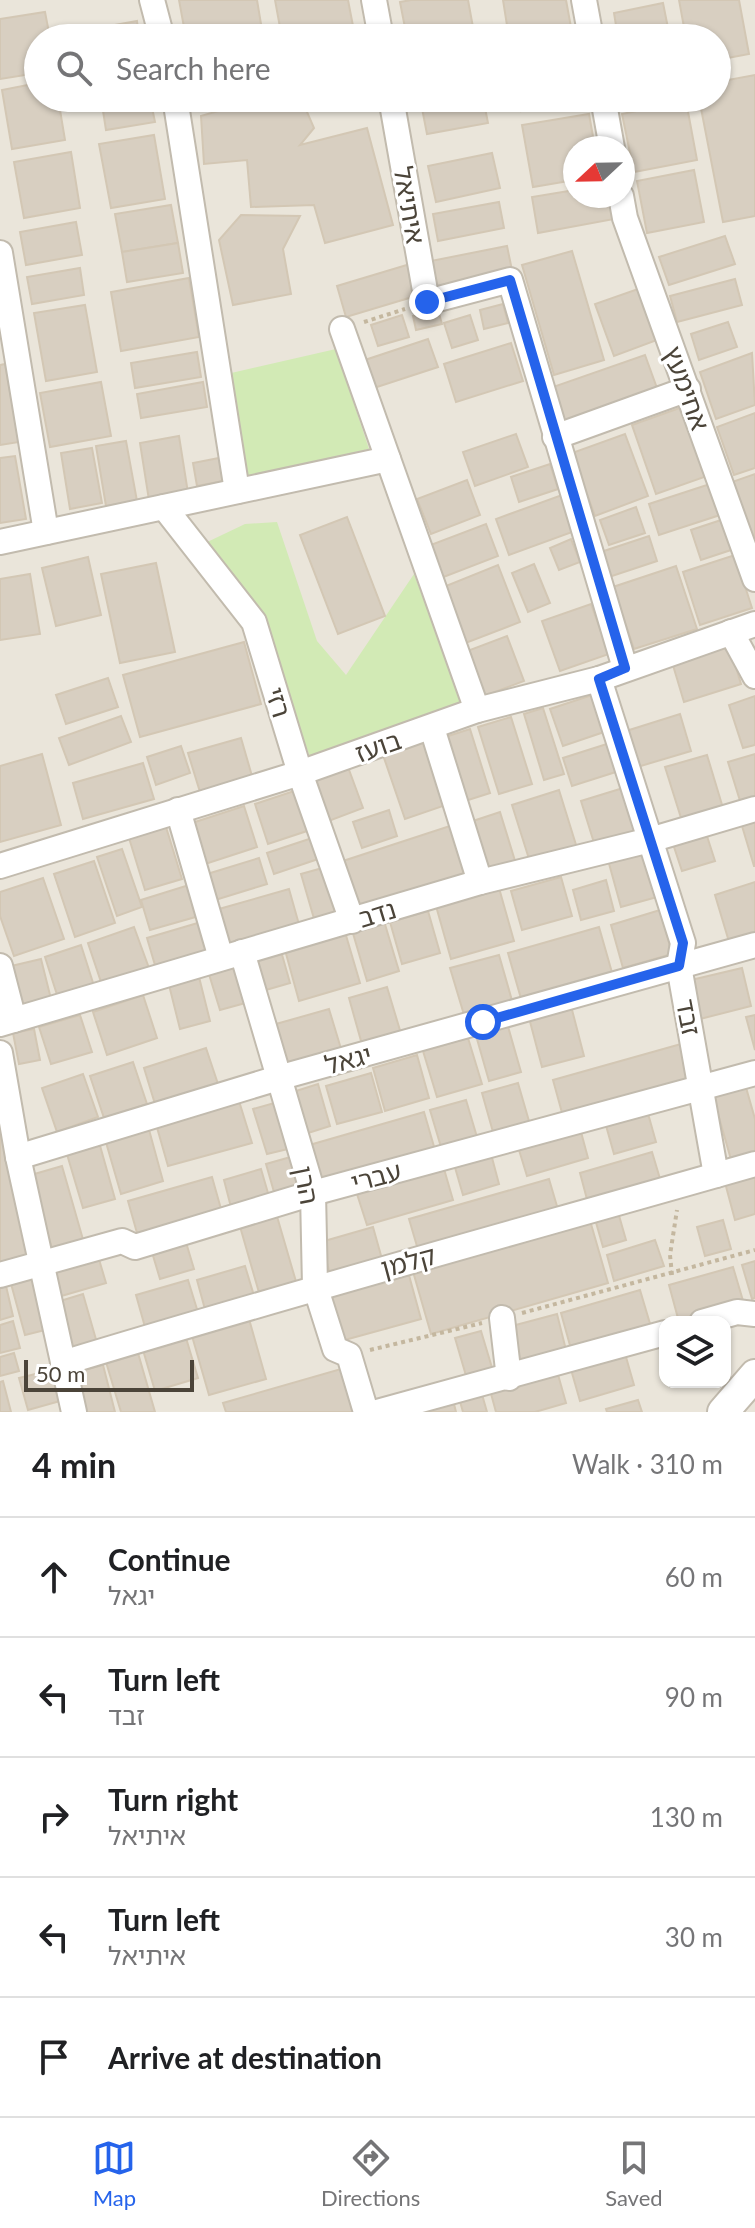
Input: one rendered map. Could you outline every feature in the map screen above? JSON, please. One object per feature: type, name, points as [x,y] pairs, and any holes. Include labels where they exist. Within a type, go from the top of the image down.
[{"type":"street","points":[[152,0],[158,24]]},
{"type":"street","points":[[374,0],[378,24]]},
{"type":"street","points":[[584,0],[588,24]]},
{"type":"street","points":[[177,112],[237,491]]},
{"type":"street","name":"איתיאל","points":[[393,112],[427,302]]},
{"type":"street","points":[[606,112],[610,136]]},
{"type":"street","name":"אחימעץ","points":[[623,208],[755,579]]},
{"type":"street","points":[[0,253],[46,532]]},
{"type":"street","points":[[427,302],[510,280],[625,668]]},
{"type":"street","points":[[342,329],[477,710]]},
{"type":"street","points":[[555,437],[688,389]]},
{"type":"street","points":[[0,542],[388,459]]},
{"type":"street","name":"רזי","points":[[164,507],[254,622],[300,773],[352,921]]},
{"type":"street","name":"בועז","points":[[0,866],[300,773],[477,710],[599,679],[755,624]]},
{"type":"street","points":[[731,632],[755,676]]},
{"type":"street","name":"זבד","points":[[599,679],[683,943],[679,966],[716,1175]]},
{"type":"street","points":[[432,728],[480,882]]},
{"type":"street","name":"נדב","points":[[7,1022],[480,882],[650,840],[755,809]]},
{"type":"street","name":"הרן","points":[[178,810],[278,1078],[313,1193],[315,1286],[335,1349],[349,1355],[366,1412]]},
{"type":"street","name":"יגאל","points":[[18,1157],[278,1078],[755,945]]},
{"type":"street","points":[[0,966],[7,1022]]},
{"type":"street","points":[[0,1053],[18,1157],[74,1412]]},
{"type":"street","name":"עברי","points":[[0,1275],[122,1241],[135,1247],[313,1193],[755,1073]]},
{"type":"street","name":"קלמן","points":[[63,1363],[315,1286],[680,1188],[755,1164]]},
{"type":"street","points":[[723,1316],[737,1312],[755,1314]]},
{"type":"street","points":[[502,1318],[509,1378]]},
{"type":"street","points":[[377,1412],[659,1335]]},
{"type":"path","points":[[342,329],[427,302]]},
{"type":"path","points":[[672,1275],[670,1255],[680,1188]]},
{"type":"path","points":[[349,1355],[672,1275],[755,1250]]},
{"type":"shaded area","points":[[0,0],[755,0],[755,1412],[0,1412]]},
{"type":"green space","points":[[336,349],[369,449],[247,478],[227,374]]},
{"type":"green space","points":[[277,522],[317,641],[346,675],[414,574],[464,706],[311,760],[261,619],[201,545],[245,524]]},
{"type":"building","points":[[179,0],[257,0],[261,24],[183,24]]},
{"type":"building","points":[[275,0],[348,0],[353,24],[279,24]]},
{"type":"building","points":[[468,0],[472,24],[404,24],[400,2]]},
{"type":"building","points":[[503,0],[566,0],[570,24],[507,24]]},
{"type":"building","points":[[679,0],[739,0],[749,54],[731,57],[731,24],[683,24]]},
{"type":"building","points":[[663,3],[667,24],[616,24],[614,13]]},
{"type":"building","points":[[45,12],[47,24],[24,24],[24,75],[0,79],[0,19]]},
{"type":"building","points":[[755,75],[755,216],[723,222],[702,112],[731,112],[731,79]]},
{"type":"building","points":[[24,86],[24,112],[60,112],[65,140],[12,149],[2,90]]},
{"type":"building","points":[[103,112],[153,112],[155,122],[106,130]]},
{"type":"building","points":[[215,112],[307,112],[314,128],[300,145],[367,128],[393,225],[325,243],[314,205],[251,207],[247,160],[204,164],[201,116]]},
{"type":"building","points":[[423,112],[486,112],[488,123],[427,134]]},
{"type":"building","points":[[688,112],[697,160],[635,172],[635,136],[627,136],[622,114]]},
{"type":"building","points":[[589,114],[593,136],[563,136],[563,182],[533,187],[522,125]]},
{"type":"building","points":[[154,135],[165,199],[111,208],[99,144]]},
{"type":"building","points":[[71,152],[80,208],[24,218],[14,162]]},
{"type":"building","points":[[492,153],[500,188],[436,202],[428,166]]},
{"type":"building","points":[[694,170],[704,222],[647,233],[637,181]]},
{"type":"building","points":[[563,192],[563,208],[612,208],[614,219],[538,233],[532,197]]},
{"type":"building","points":[[499,202],[504,228],[438,241],[433,214]]},
{"type":"building","points":[[171,205],[178,243],[122,252],[115,214]]},
{"type":"building","points":[[241,215],[300,216],[283,249],[291,294],[233,305],[219,240]]},
{"type":"building","points":[[76,222],[82,255],[26,265],[20,232]]},
{"type":"building","points":[[725,236],[735,264],[669,285],[659,257]]},
{"type":"building","points":[[178,243],[183,273],[127,282],[122,252]]},
{"type":"building","points":[[507,246],[513,275],[437,290],[431,261]]},
{"type":"building","points":[[572,251],[604,360],[554,375],[522,265]]},
{"type":"building","points":[[410,264],[419,295],[346,317],[337,286]]},
{"type":"building","points":[[80,268],[84,295],[32,304],[27,277]]},
{"type":"building","points":[[189,278],[199,337],[121,351],[111,292]]},
{"type":"building","points":[[735,279],[742,305],[677,322],[670,296]]},
{"type":"building","points":[[638,289],[657,340],[614,356],[595,304]]},
{"type":"building","points":[[503,304],[508,323],[484,329],[480,310]]},
{"type":"building","points":[[85,305],[97,372],[46,381],[34,313]]},
{"type":"building","points":[[438,310],[442,324],[416,330],[413,316]]},
{"type":"building","points":[[402,315],[409,337],[378,346],[371,325]]},
{"type":"building","points":[[470,315],[478,340],[452,348],[444,323]]},
{"type":"building","points":[[728,322],[737,347],[699,360],[691,334]]},
{"type":"building","points":[[428,339],[438,367],[374,388],[365,360]]},
{"type":"building","points":[[511,343],[523,381],[456,402],[444,364]]},
{"type":"building","points":[[197,352],[201,377],[135,388],[131,363]]},
{"type":"building","points":[[752,353],[755,405],[716,419],[700,372]]},
{"type":"building","points":[[645,355],[658,391],[565,423],[553,387]]},
{"type":"building","points":[[5,364],[19,442],[0,445],[0,365]]},
{"type":"building","points":[[101,382],[111,436],[50,447],[40,393]]},
{"type":"building","points":[[203,382],[207,407],[141,418],[137,394]]},
{"type":"building","points":[[685,406],[710,475],[656,494],[632,425]]},
{"type":"building","points":[[755,413],[755,468],[734,475],[717,427]]},
{"type":"building","points":[[516,434],[528,467],[475,486],[463,452]]},
{"type":"building","points":[[625,434],[648,496],[595,516],[572,453]]},
{"type":"building","points":[[179,436],[188,493],[149,500],[140,443]]},
{"type":"building","points":[[126,441],[137,501],[106,506],[96,446]]},
{"type":"building","points":[[92,448],[102,503],[70,509],[61,453]]},
{"type":"building","points":[[15,456],[26,519],[0,523],[0,458]]},
{"type":"building","points":[[219,458],[223,481],[197,486],[193,463]]},
{"type":"building","points":[[550,464],[558,489],[519,502],[511,477]]},
{"type":"building","points":[[755,474],[755,544],[732,482]]},
{"type":"building","points":[[467,480],[480,515],[431,534],[417,499]]},
{"type":"building","points":[[713,483],[723,514],[659,535],[649,504]]},
{"type":"building","points":[[562,495],[575,531],[509,555],[496,519]]},
{"type":"building","points":[[636,507],[645,533],[609,545],[600,520]]},
{"type":"building","points":[[347,517],[385,616],[338,634],[300,535]]},
{"type":"building","points":[[724,519],[734,549],[701,560],[691,530]]},
{"type":"building","points":[[486,524],[498,556],[441,578],[428,546]]},
{"type":"building","points":[[649,536],[657,561],[609,577],[601,552]]},
{"type":"building","points":[[571,539],[580,562],[559,570],[550,548]]},
{"type":"building","points":[[735,555],[752,608],[700,625],[683,572]]},
{"type":"building","points":[[88,557],[101,615],[56,626],[42,568]]},
{"type":"building","points":[[156,563],[175,652],[120,663],[101,574]]},
{"type":"building","points":[[534,564],[550,603],[528,612],[512,573]]},
{"type":"building","points":[[498,565],[520,622],[463,644],[441,588]]},
{"type":"building","points":[[676,566],[697,629],[634,649],[613,587]]},
{"type":"building","points":[[30,574],[40,634],[0,640],[0,579]]},
{"type":"building","points":[[591,604],[609,654],[560,671],[542,621]]},
{"type":"building","points":[[507,636],[524,681],[479,698],[462,653]]},
{"type":"building","points":[[244,642],[261,704],[140,737],[123,675]]},
{"type":"building","points":[[729,644],[741,684],[684,702],[672,662]]},
{"type":"building","points":[[108,678],[118,707],[66,724],[56,695]]},
{"type":"building","points":[[592,695],[604,732],[563,746],[550,709]]},
{"type":"building","points":[[755,696],[755,745],[743,748],[729,705]]},
{"type":"building","points":[[543,708],[564,774],[544,780],[524,714]]},
{"type":"building","points":[[680,714],[691,751],[634,768],[623,732]]},
{"type":"building","points":[[121,716],[131,742],[69,765],[59,738]]},
{"type":"building","points":[[511,717],[532,784],[499,794],[478,727]]},
{"type":"building","points":[[470,729],[490,793],[462,802],[442,738]]},
{"type":"building","points":[[241,738],[252,776],[200,792],[188,753]]},
{"type":"building","points":[[424,741],[446,805],[405,819],[383,755]]},
{"type":"building","points":[[613,742],[622,770],[572,786],[563,758]]},
{"type":"building","points":[[181,746],[190,773],[156,785],[147,757]]},
{"type":"building","points":[[42,754],[61,825],[0,842],[0,766]]},
{"type":"building","points":[[755,754],[755,800],[741,804],[728,762]]},
{"type":"building","points":[[707,755],[723,808],[682,821],[665,767]]},
{"type":"building","points":[[143,763],[154,799],[83,819],[73,783]]},
{"type":"building","points":[[348,767],[363,808],[326,822],[311,780]]},
{"type":"building","points":[[623,788],[637,832],[595,846],[581,801]]},
{"type":"building","points":[[297,790],[310,830],[268,844],[255,804]]},
{"type":"building","points":[[559,790],[577,848],[530,862],[512,805]]},
{"type":"building","points":[[244,806],[257,847],[199,866],[186,825]]},
{"type":"building","points":[[389,810],[397,836],[362,848],[353,822]]},
{"type":"building","points":[[500,812],[516,864],[486,874],[470,822]]},
{"type":"building","points":[[755,822],[755,866],[754,866],[742,826]]},
{"type":"building","points":[[456,824],[472,873],[356,911],[340,862]]},
{"type":"building","points":[[166,827],[182,879],[145,890],[129,838]]},
{"type":"building","points":[[706,833],[715,861],[682,871],[673,844]]},
{"type":"building","points":[[315,837],[321,858],[274,874],[267,853]]},
{"type":"building","points":[[122,849],[142,907],[117,916],[97,857]]},
{"type":"building","points":[[643,850],[657,897],[621,907],[608,860]]},
{"type":"building","points":[[259,858],[267,884],[212,901],[204,875]]},
{"type":"building","points":[[94,861],[115,923],[75,937],[54,874]]},
{"type":"building","points":[[326,867],[340,915],[315,922],[301,874]]},
{"type":"building","points":[[561,877],[572,916],[522,930],[511,891]]},
{"type":"building","points":[[43,878],[64,939],[14,956],[0,916],[0,892]]},
{"type":"building","points":[[606,880],[614,911],[581,920],[573,890]]},
{"type":"building","points":[[755,882],[755,937],[730,945],[715,895]]},
{"type":"building","points":[[189,885],[199,916],[150,930],[141,900]]},
{"type":"building","points":[[499,888],[514,941],[451,959],[436,906]]},
{"type":"building","points":[[289,889],[300,928],[230,949],[219,909]]},
{"type":"building","points":[[660,910],[672,954],[623,968],[611,925]]},
{"type":"building","points":[[428,911],[440,953],[402,964],[390,922]]},
{"type":"building","points":[[384,921],[399,971],[367,981],[352,930]]},
{"type":"building","points":[[201,922],[212,956],[157,972],[147,938]]},
{"type":"building","points":[[134,927],[150,971],[103,988],[88,943]]},
{"type":"building","points":[[599,927],[613,976],[522,1002],[508,953]]},
{"type":"building","points":[[345,932],[360,983],[299,1001],[285,950]]},
{"type":"building","points":[[81,945],[95,989],[59,1001],[45,957]]},
{"type":"building","points":[[281,951],[290,983],[259,992],[249,960]]},
{"type":"building","points":[[499,955],[513,1004],[465,1018],[450,968]]},
{"type":"building","points":[[41,959],[52,1003],[19,1011],[7,967]]},
{"type":"building","points":[[238,962],[249,1002],[220,1010],[208,971]]},
{"type":"building","points":[[742,968],[751,1006],[700,1019],[691,980]]},
{"type":"building","points":[[199,977],[210,1021],[180,1029],[169,985]]},
{"type":"building","points":[[387,987],[402,1037],[363,1048],[349,998]]},
{"type":"building","points":[[143,995],[157,1038],[107,1055],[93,1012]]},
{"type":"building","points":[[570,1002],[584,1056],[542,1067],[528,1014]]},
{"type":"building","points":[[329,1009],[342,1052],[288,1067],[276,1024]]},
{"type":"building","points":[[80,1015],[92,1052],[51,1064],[39,1027]]},
{"type":"building","points":[[755,1015],[755,1050],[746,1017]]},
{"type":"building","points":[[507,1023],[521,1072],[489,1081],[475,1032]]},
{"type":"building","points":[[34,1029],[40,1060],[19,1064],[13,1033]]},
{"type":"building","points":[[468,1038],[482,1084],[437,1097],[423,1051]]},
{"type":"building","points":[[681,1044],[692,1083],[564,1120],[553,1080]]},
{"type":"building","points":[[206,1048],[218,1084],[155,1104],[144,1068]]},
{"type":"building","points":[[417,1055],[429,1098],[385,1111],[373,1068]]},
{"type":"building","points":[[133,1062],[147,1104],[104,1118],[90,1076]]},
{"type":"building","points":[[371,1073],[382,1112],[337,1124],[326,1086]]},
{"type":"building","points":[[83,1074],[98,1117],[57,1132],[42,1088]]},
{"type":"building","points":[[518,1083],[531,1128],[495,1139],[482,1093]]},
{"type":"building","points":[[318,1084],[330,1126],[305,1134],[293,1092]]},
{"type":"building","points":[[745,1084],[755,1119],[755,1157],[732,1163],[712,1093]]},
{"type":"building","points":[[466,1100],[477,1137],[441,1147],[430,1110]]},
{"type":"building","points":[[239,1101],[252,1143],[168,1166],[156,1124]]},
{"type":"building","points":[[278,1102],[292,1148],[267,1154],[253,1109]]},
{"type":"building","points":[[647,1110],[656,1142],[614,1154],[605,1122]]},
{"type":"building","points":[[424,1112],[435,1150],[317,1184],[306,1146]]},
{"type":"building","points":[[0,1120],[33,1256],[0,1263]]},
{"type":"building","points":[[148,1126],[163,1181],[121,1194],[105,1139]]},
{"type":"building","points":[[581,1132],[588,1158],[527,1176],[519,1150]]},
{"type":"building","points":[[99,1142],[115,1199],[83,1208],[66,1151]]},
{"type":"building","points":[[652,1152],[661,1182],[588,1203],[580,1173]]},
{"type":"building","points":[[491,1154],[499,1184],[463,1195],[454,1164]]},
{"type":"building","points":[[294,1156],[304,1191],[276,1199],[266,1164]]},
{"type":"building","points":[[62,1166],[84,1243],[53,1252],[31,1175]]},
{"type":"building","points":[[261,1169],[270,1200],[232,1211],[224,1180]]},
{"type":"building","points":[[444,1169],[453,1200],[367,1225],[357,1194]]},
{"type":"building","points":[[755,1170],[755,1214],[735,1220],[724,1179]]},
{"type":"building","points":[[212,1177],[223,1216],[139,1240],[128,1201]]},
{"type":"building","points":[[549,1179],[559,1213],[419,1253],[409,1219]]},
{"type":"building","points":[[618,1212],[626,1240],[603,1247],[595,1219]]},
{"type":"building","points":[[276,1213],[297,1285],[260,1296],[239,1223]]},
{"type":"building","points":[[589,1217],[608,1283],[431,1334],[412,1268]]},
{"type":"building","points":[[723,1220],[731,1249],[705,1256],[697,1227]]},
{"type":"building","points":[[373,1227],[382,1259],[330,1274],[321,1242]]},
{"type":"building","points":[[185,1239],[194,1269],[160,1279],[151,1249]]},
{"type":"building","points":[[655,1240],[664,1266],[614,1281],[607,1255]]},
{"type":"building","points":[[98,1256],[106,1283],[58,1297],[51,1270]]},
{"type":"building","points":[[755,1261],[755,1298],[752,1299],[742,1265]]},
{"type":"building","points":[[245,1266],[255,1299],[206,1313],[197,1280]]},
{"type":"building","points":[[733,1267],[744,1304],[701,1316],[677,1316],[669,1285]]},
{"type":"building","points":[[407,1268],[421,1319],[341,1341],[326,1291]]},
{"type":"building","points":[[39,1272],[53,1328],[25,1335],[10,1280]]},
{"type":"building","points":[[188,1280],[200,1319],[147,1334],[136,1295]]},
{"type":"building","points":[[6,1286],[13,1316],[0,1320],[0,1288]]},
{"type":"building","points":[[640,1290],[651,1327],[571,1349],[561,1313]]},
{"type":"building","points":[[83,1294],[97,1343],[71,1350],[57,1302]]},
{"type":"building","points":[[557,1314],[566,1350],[517,1363],[508,1327]]},
{"type":"building","points":[[249,1319],[266,1379],[209,1395],[192,1336]]},
{"type":"building","points":[[13,1321],[20,1348],[0,1353],[0,1325]]},
{"type":"building","points":[[481,1331],[493,1371],[467,1379],[455,1338]]},
{"type":"building","points":[[186,1338],[198,1378],[155,1391],[143,1350]]},
{"type":"building","points":[[624,1350],[634,1385],[580,1401],[570,1366]]},
{"type":"building","points":[[14,1353],[19,1371],[0,1376],[0,1357]]},
{"type":"building","points":[[138,1353],[155,1412],[121,1412],[106,1362]]},
{"type":"building","points":[[103,1365],[115,1412],[82,1412],[72,1373]]},
{"type":"building","points":[[348,1367],[354,1412],[226,1412],[223,1403]]},
{"type":"building","points":[[52,1370],[60,1401],[28,1410],[19,1378]]},
{"type":"building","points":[[557,1371],[566,1403],[535,1412],[496,1412],[490,1390]]},
{"type":"building","points":[[3,1381],[11,1412],[0,1412],[0,1382]]},
{"type":"building","points":[[481,1391],[487,1412],[463,1412],[459,1398]]},
{"type":"building","points":[[453,1400],[456,1412],[414,1412]]},
{"type":"building","points":[[638,1400],[642,1412],[607,1412],[606,1409]]},
{"type":"route","points":[[427,302],[510,280],[625,668],[599,679],[683,943],[679,966],[483,1022]]}]
